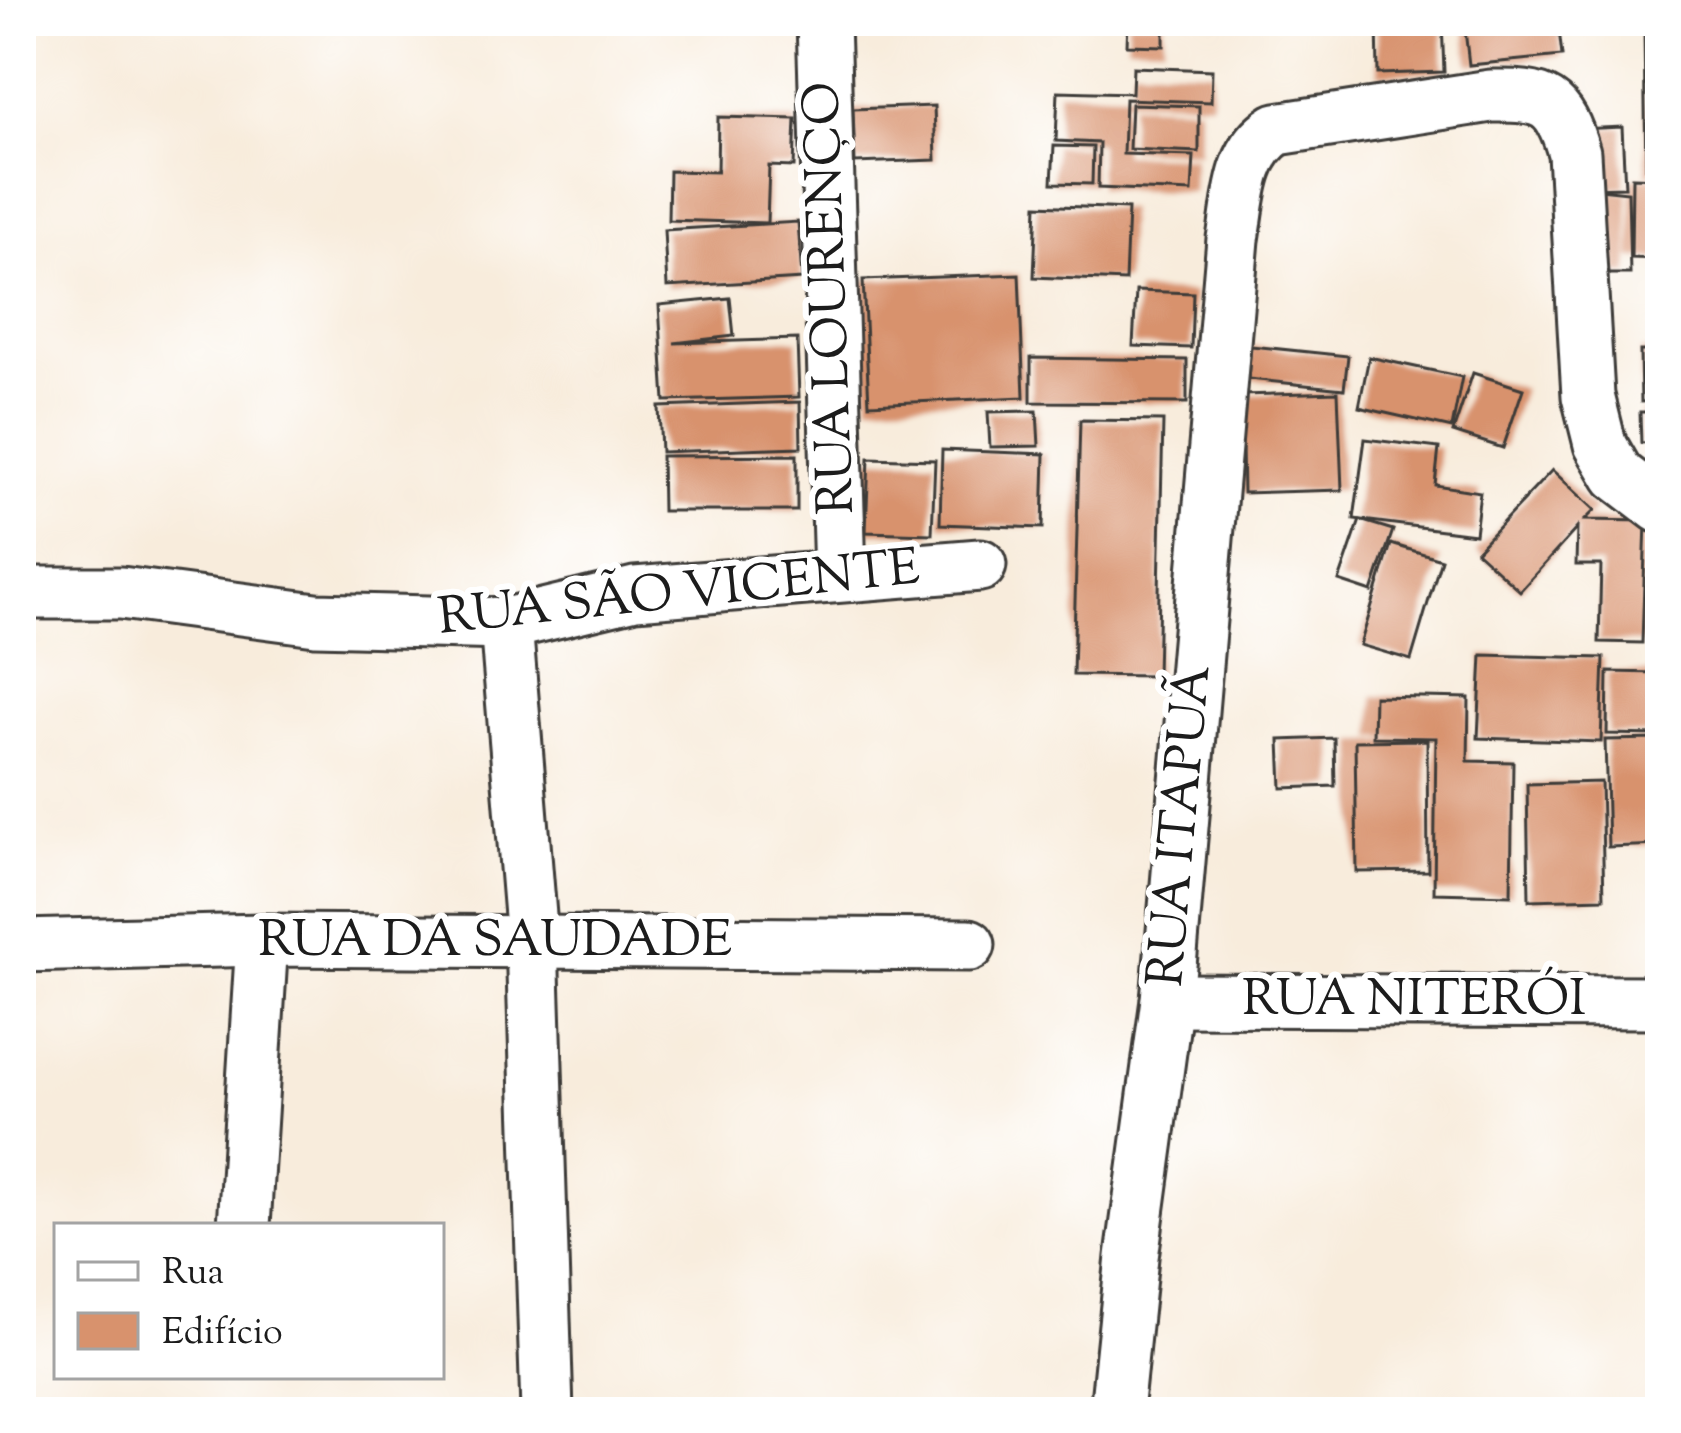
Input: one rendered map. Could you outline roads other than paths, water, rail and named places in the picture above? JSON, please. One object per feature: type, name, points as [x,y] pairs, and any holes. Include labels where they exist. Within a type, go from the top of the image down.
[{"type":"street","name":"RUA LOURENÇO","points":[[823,21],[840,575]]},
{"type":"street","name":"RUA ITAPUÃ","points":[[1116,1412],[1167,1000],[1234,239],[1250,154],[1261,138],[1277,128],[1491,96],[1522,95],[1556,108],[1574,153],[1588,396],[1600,444],[1618,476],[1660,507]]},
{"type":"street","name":"RUA SÃO VICENTE","points":[[21,593],[121,593],[316,619],[506,624],[635,593],[980,565]]},
{"type":"street","points":[[506,624],[532,940],[547,1412]]},
{"type":"street","points":[[244,1223],[262,940]]},
{"type":"street","name":"RUA DA SAUDADE","points":[[21,946],[262,940],[969,945]]},
{"type":"street","name":"RUA NITERÓI","points":[[1167,1000],[1660,1002]]}]
